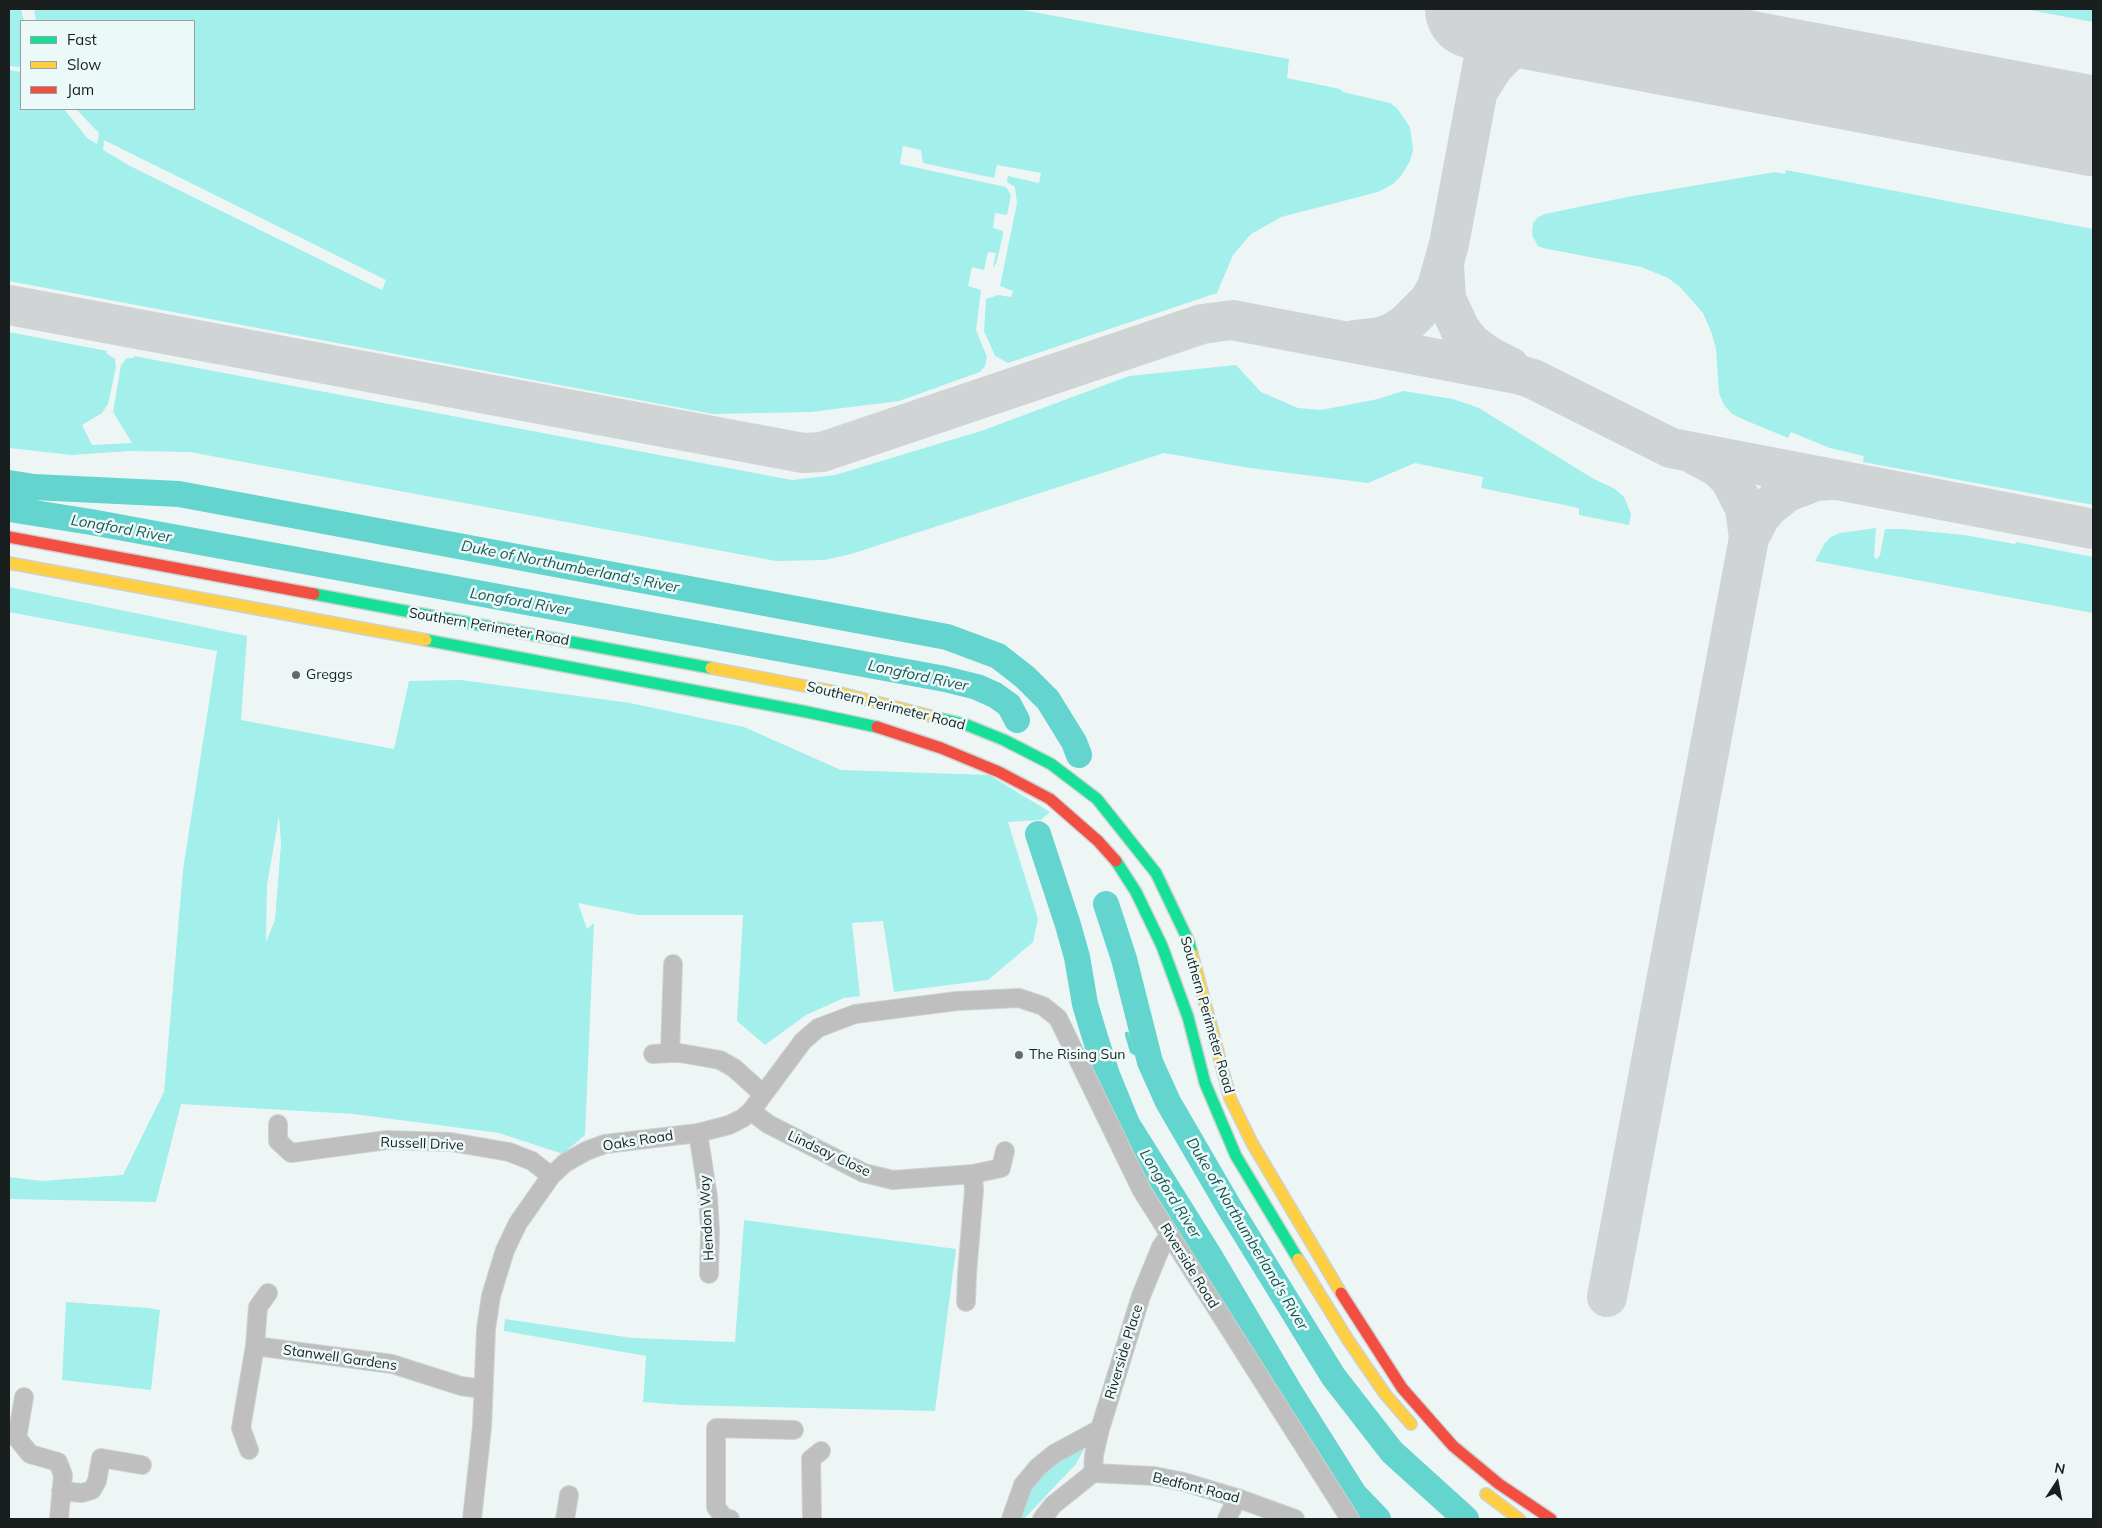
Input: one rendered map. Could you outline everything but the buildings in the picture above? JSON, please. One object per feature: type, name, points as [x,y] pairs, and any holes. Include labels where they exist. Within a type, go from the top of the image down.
[{"type":"street","name":"Southern Perimeter Road","points":[[9,537],[836,692],[967,725],[1004,740],[1051,764],[1097,799],[1156,873],[1189,942],[1230,1098],[1252,1143],[1356,1318],[1397,1380],[1453,1446],[1499,1484],[1551,1519]]},
{"type":"street","name":"Southern Perimeter Road","points":[[9,563],[157,589],[798,710],[889,730],[941,748],[999,772],[1050,799],[1098,841],[1118,863],[1136,892],[1162,946],[1188,1017],[1205,1083],[1236,1156],[1348,1340],[1385,1394],[1420,1434]]},
{"type":"street","points":[[673,964],[661,1054],[680,1053],[720,1060],[734,1068],[763,1094]]},
{"type":"street","name":"Oaks Road","points":[[472,1519],[482,1427],[486,1329],[490,1304],[502,1258],[518,1223],[551,1176],[564,1163],[586,1151],[605,1144],[698,1133],[728,1125],[743,1118],[802,1041],[818,1028],[855,1014],[957,1000],[1019,998],[1042,1006]]},
{"type":"street","name":"Riverside Road","points":[[1042,1006],[1058,1018],[1142,1191],[1350,1519]]},
{"type":"street","name":"Lindsay Close","points":[[750,1111],[768,1124],[864,1173],[893,1180],[973,1174],[1001,1168],[1005,1151]]},
{"type":"street","name":"Russell Drive","points":[[278,1124],[278,1141],[291,1153],[387,1140],[450,1142],[509,1152],[532,1161],[551,1176]]},
{"type":"street","name":"Hendon Way","points":[[698,1133],[708,1198],[710,1230],[709,1274]]},
{"type":"street","points":[[966,1302],[974,1190],[973,1174]]},
{"type":"street","name":"Riverside Place","points":[[1093,1473],[1094,1455],[1100,1429],[1141,1296],[1161,1247],[1169,1235]]},
{"type":"street","points":[[248,1450],[242,1428],[255,1346],[258,1307],[268,1293]]},
{"type":"street","name":"Stanwell Gardens","points":[[255,1346],[392,1364],[461,1386],[483,1388]]},
{"type":"street","points":[[24,1397],[17,1438],[30,1454],[58,1462],[63,1475],[59,1519]]},
{"type":"street","points":[[730,1519],[724,1518],[716,1507],[716,1428],[794,1430]]},
{"type":"street","points":[[1011,1519],[1024,1485],[1038,1467],[1054,1454],[1100,1429]]},
{"type":"street","points":[[812,1519],[812,1459],[821,1451]]},
{"type":"street","points":[[61,1491],[82,1493],[92,1490],[97,1481],[101,1458],[142,1465]]},
{"type":"street","points":[[1042,1519],[1054,1506],[1093,1473]]},
{"type":"street","name":"Bedfont Road","points":[[1093,1473],[1154,1476],[1184,1482],[1237,1498],[1295,1519]]},
{"type":"street","points":[[1474,1484],[1519,1519]]},
{"type":"street","points":[[565,1519],[569,1495]]},
{"type":"street","points":[[1227,1519],[1237,1498]]},
{"type":"shaded area","points":[[9,9],[21,9],[24,20],[20,20],[20,67],[9,66]]},
{"type":"shaded area","points":[[34,9],[1017,9],[1289,59],[1287,78],[1340,89],[1343,92],[1390,103],[1397,108],[1410,127],[1413,150],[1410,161],[1401,176],[1393,184],[1378,192],[1281,217],[1251,234],[1233,255],[1217,293],[1008,363],[995,356],[984,331],[986,299],[998,295],[1011,297],[1013,291],[1000,286],[1017,203],[1015,187],[1007,182],[1008,176],[1039,183],[1041,173],[997,165],[994,178],[923,163],[921,150],[903,146],[900,164],[1006,187],[1011,195],[1007,215],[995,213],[993,228],[1003,231],[996,264],[993,268],[996,253],[988,252],[984,270],[972,267],[968,286],[981,290],[976,330],[987,357],[985,366],[980,372],[899,401],[811,412],[713,414],[9,281],[9,70],[20,72],[20,110],[65,110],[87,138],[97,144],[99,133],[77,110],[195,110],[195,20],[36,20]],"holes":[[[104,140],[386,280],[382,290],[130,166],[103,150]]]},
{"type":"shaded area","points":[[2024,9],[2093,9],[2093,22]]},
{"type":"shaded area","points":[[1786,170],[2093,229],[2093,505],[1863,462],[1864,456],[1830,448],[1791,432],[1788,438],[1732,414],[1724,405],[1719,393],[1716,349],[1712,334],[1703,313],[1680,287],[1668,278],[1641,267],[1543,248],[1538,246],[1532,235],[1533,223],[1538,217],[1545,214],[1627,197],[1775,172],[1785,174]]},
{"type":"shaded area","points":[[9,332],[107,351],[106,353],[115,359],[116,367],[108,404],[102,413],[82,425],[92,445],[132,443],[113,412],[121,365],[127,358],[133,358],[134,356],[792,480],[835,475],[981,431],[1129,376],[1236,365],[1261,392],[1298,408],[1321,410],[1378,399],[1403,391],[1453,399],[1479,408],[1592,478],[1615,489],[1624,497],[1631,514],[1629,525],[1579,515],[1579,508],[1481,488],[1483,477],[1415,463],[1368,483],[1250,468],[1164,453],[851,554],[825,560],[776,561],[190,452],[128,451],[72,455],[9,448]]},
{"type":"shaded area","points":[[1876,528],[1874,557],[1877,559],[1880,555],[1885,529],[1964,535],[2015,544],[2016,542],[2093,557],[2093,613],[1815,561],[1825,543],[1831,537],[1840,533]]},
{"type":"shaded area","points":[[9,587],[247,636],[241,720],[394,749],[409,681],[461,680],[630,703],[744,727],[841,770],[989,775],[1050,812],[1041,820],[1008,822],[1038,919],[1033,942],[988,980],[894,992],[883,921],[852,923],[860,996],[844,998],[806,1015],[765,1045],[737,1021],[743,915],[638,915],[578,903],[587,929],[594,923],[585,1135],[563,1154],[499,1133],[354,1114],[181,1104],[156,1202],[9,1199],[9,1177],[42,1181],[123,1175],[164,1092],[183,870],[217,651],[9,612]],"holes":[[[279,816],[281,844],[275,920],[266,942],[267,885]]]},
{"type":"shaded area","points":[[744,1220],[956,1249],[935,1411],[683,1405],[643,1402],[646,1356],[504,1331],[505,1319],[632,1338],[735,1342]]},
{"type":"shaded area","points":[[66,1302],[160,1310],[151,1390],[62,1380]]},
{"type":"shaded area","points":[[1082,1446],[1085,1447],[1076,1464],[1024,1519],[1016,1519],[1031,1485],[1048,1468]]},
{"type":"waterway","name":"Duke of Northumberland's River","points":[[9,483],[34,487],[179,494],[947,637],[998,656],[1025,677],[1048,700],[1074,742],[1079,755]]},
{"type":"waterway","name":"Longford River","points":[[9,509],[91,522],[945,679],[977,687],[995,695],[1009,705],[1017,720]]},
{"type":"waterway","name":"Longford River","points":[[1038,834],[1077,957],[1085,1004],[1094,1034],[1107,1075],[1127,1124],[1354,1494],[1378,1519]]},
{"type":"waterway","name":"Duke of Northumberland's River","points":[[1106,904],[1124,959],[1150,1062],[1168,1102],[1229,1207],[1333,1376],[1392,1452],[1466,1519]]},
{"type":"waterway","points":[[1127,1034],[1132,1051],[1150,1062]]},
{"type":"taxiway","points":[[1354,340],[1380,337],[1394,332],[1406,324],[1429,301],[1437,287],[1449,244],[1493,9]]},
{"type":"taxiway","points":[[1480,88],[1494,66],[1509,51],[1527,40],[1552,31],[1574,29],[1660,44]]},
{"type":"taxiway","points":[[1444,265],[1446,299],[1460,329],[1471,343],[1490,357],[1510,367]]},
{"type":"taxiway","points":[[9,305],[803,453],[822,452],[1202,324],[1232,320],[1517,374],[1533,379],[1671,448],[2093,529]]},
{"type":"taxiway","points":[[1695,455],[1718,467],[1730,479],[1745,508],[1749,538]]},
{"type":"taxiway","points":[[1607,1297],[1749,538],[1760,517],[1768,507],[1787,492],[1816,481],[1831,480]]},
{"type":"runway","points":[[1475,9],[2093,126]]},
{"type":"traffic: fast","points":[[314,594],[711,668]]},
{"type":"traffic: fast","points":[[426,640],[877,727]]},
{"type":"traffic: fast","points":[[934,717],[967,725],[1004,740],[1051,764],[1097,799],[1156,873],[1189,942],[1192,954]]},
{"type":"traffic: fast","points":[[1116,861],[1136,892],[1162,946],[1188,1017],[1205,1083],[1236,1156],[1298,1259]]},
{"type":"traffic: slow","points":[[9,563],[426,640]]},
{"type":"traffic: slow","points":[[711,668],[836,692],[934,717]]},
{"type":"traffic: slow","points":[[1192,954],[1230,1098],[1252,1143],[1341,1293]]},
{"type":"traffic: slow","points":[[1298,1259],[1348,1340],[1385,1394],[1411,1424]]},
{"type":"traffic: slow","points":[[1486,1494],[1519,1519]]},
{"type":"traffic: jam","points":[[9,537],[314,594]]},
{"type":"traffic: jam","points":[[877,727],[941,748],[999,772],[1050,799],[1098,841],[1116,861]]},
{"type":"traffic: jam","points":[[1341,1293],[1402,1388],[1453,1446],[1499,1484],[1551,1519]]},
{"type":"place","name":"Greggs","points":[[296,675]]},
{"type":"place","name":"The Rising Sun","points":[[1019,1055]]}]
